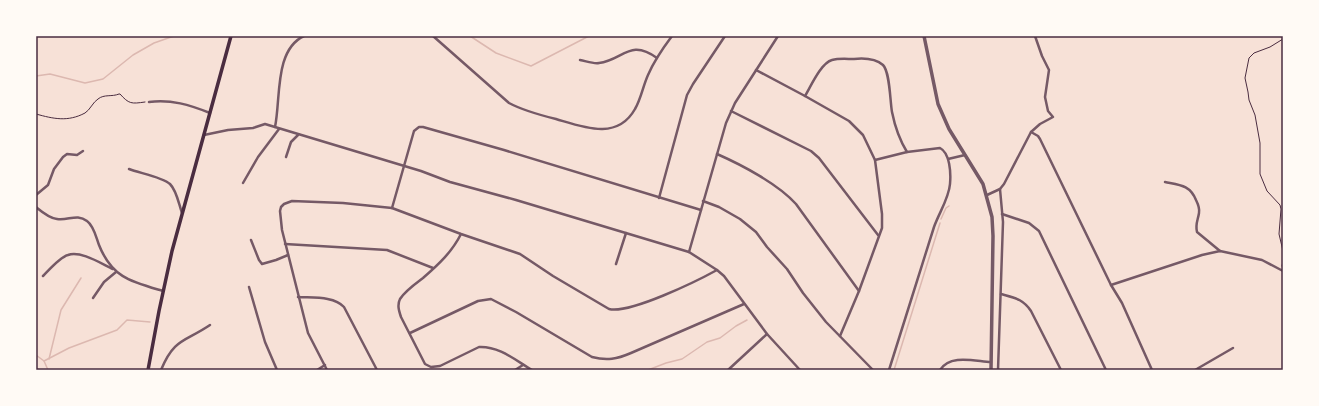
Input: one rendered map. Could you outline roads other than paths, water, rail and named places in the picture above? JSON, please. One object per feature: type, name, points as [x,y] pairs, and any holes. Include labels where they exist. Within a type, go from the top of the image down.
[{"type":"main road","points":[[148,370],[163,291],[182,214],[231,36]]},
{"type":"street","points":[[275,127],[284,59],[292,44],[304,36]]},
{"type":"street","points":[[433,36],[509,103],[524,110],[595,130],[608,129],[617,126],[631,117],[636,109],[648,75],[656,58],[672,36]]},
{"type":"street","points":[[659,198],[687,95],[725,36]]},
{"type":"street","points":[[689,252],[726,123],[731,111],[778,36]]},
{"type":"street","points":[[924,36],[938,104],[949,129],[978,176],[987,195],[992,217],[991,370]]},
{"type":"street","points":[[987,195],[1000,189],[1007,179],[1031,132],[1040,124],[1053,117],[1048,111],[1044,97],[1049,70],[1035,36]]},
{"type":"street","points":[[580,60],[599,63],[627,51],[635,50],[644,51],[656,58]]},
{"type":"street","points":[[805,96],[823,66],[829,61],[837,59],[864,59],[878,61],[887,70],[897,132],[907,152]]},
{"type":"street","points":[[756,70],[842,116],[855,126],[867,143],[875,160],[883,222],[859,291],[840,336]]},
{"type":"street","points":[[149,102],[169,101],[182,103],[211,113]]},
{"type":"street","points":[[731,111],[806,148],[815,154],[879,236]]},
{"type":"street","points":[[204,135],[228,130],[253,128],[262,124],[275,127],[421,171],[450,182],[516,200],[689,252],[717,270],[735,290],[767,334],[800,370]]},
{"type":"street","points":[[392,208],[396,189],[405,167],[414,131],[419,127],[423,127],[701,210]]},
{"type":"street","points":[[243,183],[258,157],[279,129]]},
{"type":"street","points":[[1031,132],[1040,139],[1111,285],[1122,304],[1152,370]]},
{"type":"street","points":[[286,157],[291,142],[299,135]]},
{"type":"street","points":[[875,160],[907,152],[940,148],[943,150],[948,159],[950,179],[949,190],[938,216],[889,370]]},
{"type":"street","points":[[36,195],[48,185],[54,169],[63,157],[67,154],[77,155],[83,150]]},
{"type":"street","points":[[717,154],[751,172],[790,197],[859,291]]},
{"type":"street","points":[[948,159],[965,155]]},
{"type":"street","points":[[129,169],[170,184],[175,193],[182,214]]},
{"type":"street","points":[[1165,182],[1183,186],[1192,191],[1199,207],[1196,228],[1197,232],[1220,251]]},
{"type":"street","points":[[998,370],[1002,214],[1000,189]]},
{"type":"street","points":[[327,370],[308,333],[282,230],[280,211],[284,204],[292,201],[343,203],[392,208],[520,254],[552,276],[614,310],[642,304],[695,282],[717,270]]},
{"type":"street","points":[[703,202],[719,207],[740,219],[756,232],[767,247],[787,269],[826,322],[873,370]]},
{"type":"street","points":[[36,207],[53,218],[80,217],[88,222],[92,226],[104,257],[115,271]]},
{"type":"street","points":[[1002,214],[1029,223],[1039,232],[1106,370]]},
{"type":"street","points":[[616,264],[626,233]]},
{"type":"street","points":[[461,234],[451,251],[400,299],[398,310],[425,364],[432,367],[440,366],[479,347],[485,347],[497,349],[532,370]]},
{"type":"street","points":[[251,240],[261,263],[268,263],[288,255]]},
{"type":"street","points":[[285,244],[387,250],[433,268]]},
{"type":"street","points":[[1111,285],[1202,255],[1220,251],[1262,260],[1282,270]]},
{"type":"street","points":[[43,276],[68,255],[75,254],[87,257],[126,278],[163,291]]},
{"type":"street","points":[[93,298],[104,282],[115,271]]},
{"type":"street","points":[[249,287],[264,342],[277,370]]},
{"type":"street","points":[[1001,294],[1026,303],[1061,370]]},
{"type":"street","points":[[298,297],[334,300],[341,304],[377,370]]},
{"type":"street","points":[[410,333],[478,301],[491,299],[592,357],[601,360],[610,360],[631,354],[744,304]]},
{"type":"street","points":[[161,370],[169,353],[177,344],[210,325]]},
{"type":"street","points":[[728,370],[767,334]]},
{"type":"street","points":[[1195,370],[1233,348]]},
{"type":"street","points":[[940,370],[947,362],[958,360],[991,362]]},
{"type":"street","points":[[317,370],[324,365]]},
{"type":"street","points":[[515,370],[524,365]]},
{"type":"waterway","points":[[36,76],[50,74],[85,83],[103,79],[133,55],[154,43],[174,36]]},
{"type":"waterway","points":[[470,36],[496,53],[531,66],[589,36]]},
{"type":"waterway","points":[[941,219],[946,208],[949,206]]},
{"type":"waterway","points":[[894,370],[940,223]]},
{"type":"waterway","points":[[49,359],[61,310],[81,278]]},
{"type":"waterway","points":[[44,361],[69,348],[117,330],[127,320],[150,322]]},
{"type":"waterway","points":[[648,370],[682,359],[707,342],[720,338],[747,320]]},
{"type":"waterway","points":[[36,355],[44,361],[48,370]]}]
